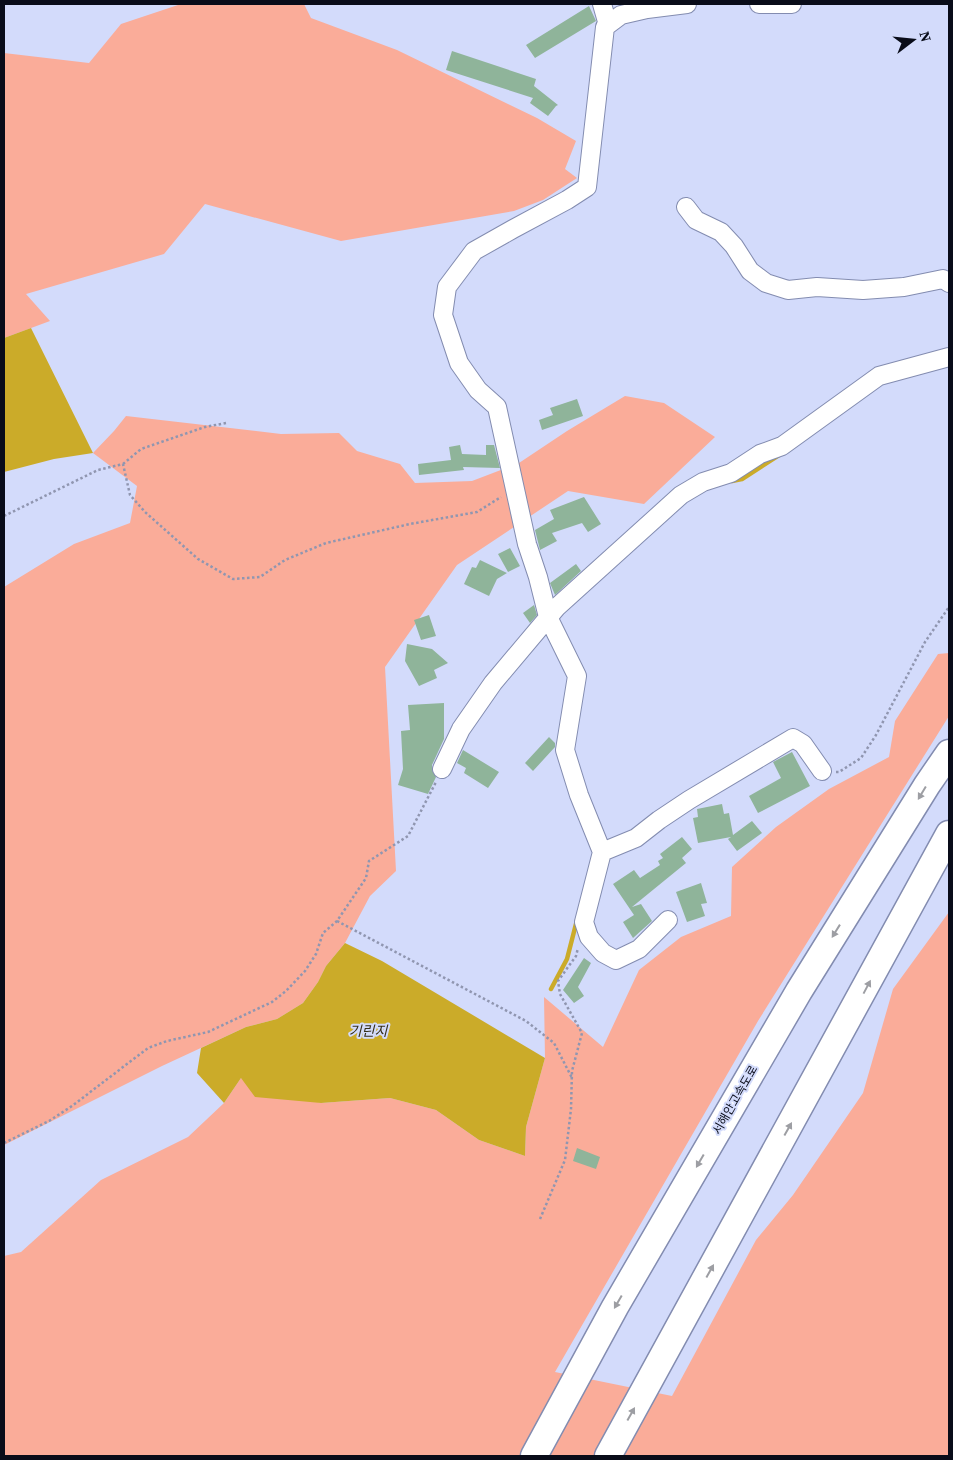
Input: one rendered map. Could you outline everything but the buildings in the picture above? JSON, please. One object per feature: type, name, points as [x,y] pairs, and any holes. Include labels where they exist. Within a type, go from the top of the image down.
[{"type":"highway","name":"서해안고속도로","points":[[534,1456],[615,1307],[799,991],[927,785],[949,753]]},
{"type":"highway","points":[[608,1456],[949,834]]},
{"type":"street","points":[[602,4],[608,25]]},
{"type":"street","points":[[668,920],[639,950],[616,960],[603,953],[589,937],[584,922],[602,852],[579,795],[565,750],[577,676],[548,617],[527,544],[497,407],[478,390],[459,363],[442,315],[447,287],[474,251],[587,187],[605,27],[621,15],[647,9],[687,4]]},
{"type":"street","points":[[759,4],[792,4]]},
{"type":"street","points":[[686,207],[696,220],[721,232],[734,246],[750,272],[766,283],[788,290],[816,287],[863,290],[904,287],[943,279],[949,283]]},
{"type":"street","points":[[442,769],[461,729],[493,683],[548,617],[681,495],[703,482],[731,473],[760,454],[782,446],[879,376],[949,357]]},
{"type":"street","points":[[602,852],[636,838],[689,800],[793,738],[803,744],[822,771]]},
{"type":"path","points":[[4,516],[98,470],[122,464],[142,449],[204,427],[226,423]]},
{"type":"path","points":[[122,464],[130,495],[144,512],[198,559],[233,579],[260,577],[285,560],[326,544],[410,524],[478,512],[515,489]]},
{"type":"path","points":[[822,771],[839,772],[862,758],[925,642],[949,607]]},
{"type":"path","points":[[4,1143],[49,1121],[72,1106],[148,1048],[167,1041],[208,1032],[272,1002],[286,991],[305,971],[316,954],[323,933],[337,921],[366,878],[369,861],[408,836],[442,769]]},
{"type":"path","points":[[337,921],[526,1021],[554,1043],[572,1078]]},
{"type":"path","points":[[540,1219],[565,1160],[571,1109],[572,1078],[582,1033],[560,994],[558,981],[576,956],[584,922]]},
{"type":"shaded area","points":[[181,4],[304,4],[311,18],[397,50],[537,118],[576,141],[565,169],[577,178],[543,200],[514,211],[341,241],[205,204],[164,254],[26,294],[50,321],[4,338],[4,53],[89,63],[121,24]]},
{"type":"shaded area","points":[[625,396],[664,403],[715,437],[644,504],[568,491],[457,565],[385,667],[396,871],[370,896],[345,943],[326,966],[318,982],[303,1003],[277,1019],[246,1027],[162,1066],[4,1145],[4,587],[74,544],[130,523],[137,486],[93,453],[126,416],[281,434],[339,433],[357,451],[400,464],[415,483],[472,481],[519,463]]},
{"type":"shaded area","points":[[949,653],[949,716],[758,1021],[555,1372],[672,1396],[756,1240],[793,1195],[863,1093],[893,989],[949,912],[949,1456],[4,1456],[4,1256],[21,1252],[101,1180],[188,1137],[224,1103],[241,1078],[321,1103],[390,1098],[436,1110],[479,1140],[525,1156],[526,1127],[545,1058],[544,997],[603,1047],[639,970],[681,937],[731,916],[732,867],[776,827],[829,789],[889,757],[895,721],[938,654]]},
{"type":"water","points":[[31,328],[93,453],[54,459],[4,472],[4,338]]},
{"type":"water","name":"기린지","points":[[345,943],[382,961],[545,1058],[526,1127],[525,1156],[479,1140],[436,1110],[390,1098],[321,1103],[255,1097],[241,1078],[224,1103],[197,1073],[201,1048],[246,1027],[277,1019],[303,1003],[318,982],[326,966]]},
{"type":"waterway","points":[[732,481],[742,479],[779,455]]},
{"type":"waterway","points":[[551,989],[567,959],[577,920]]}]
